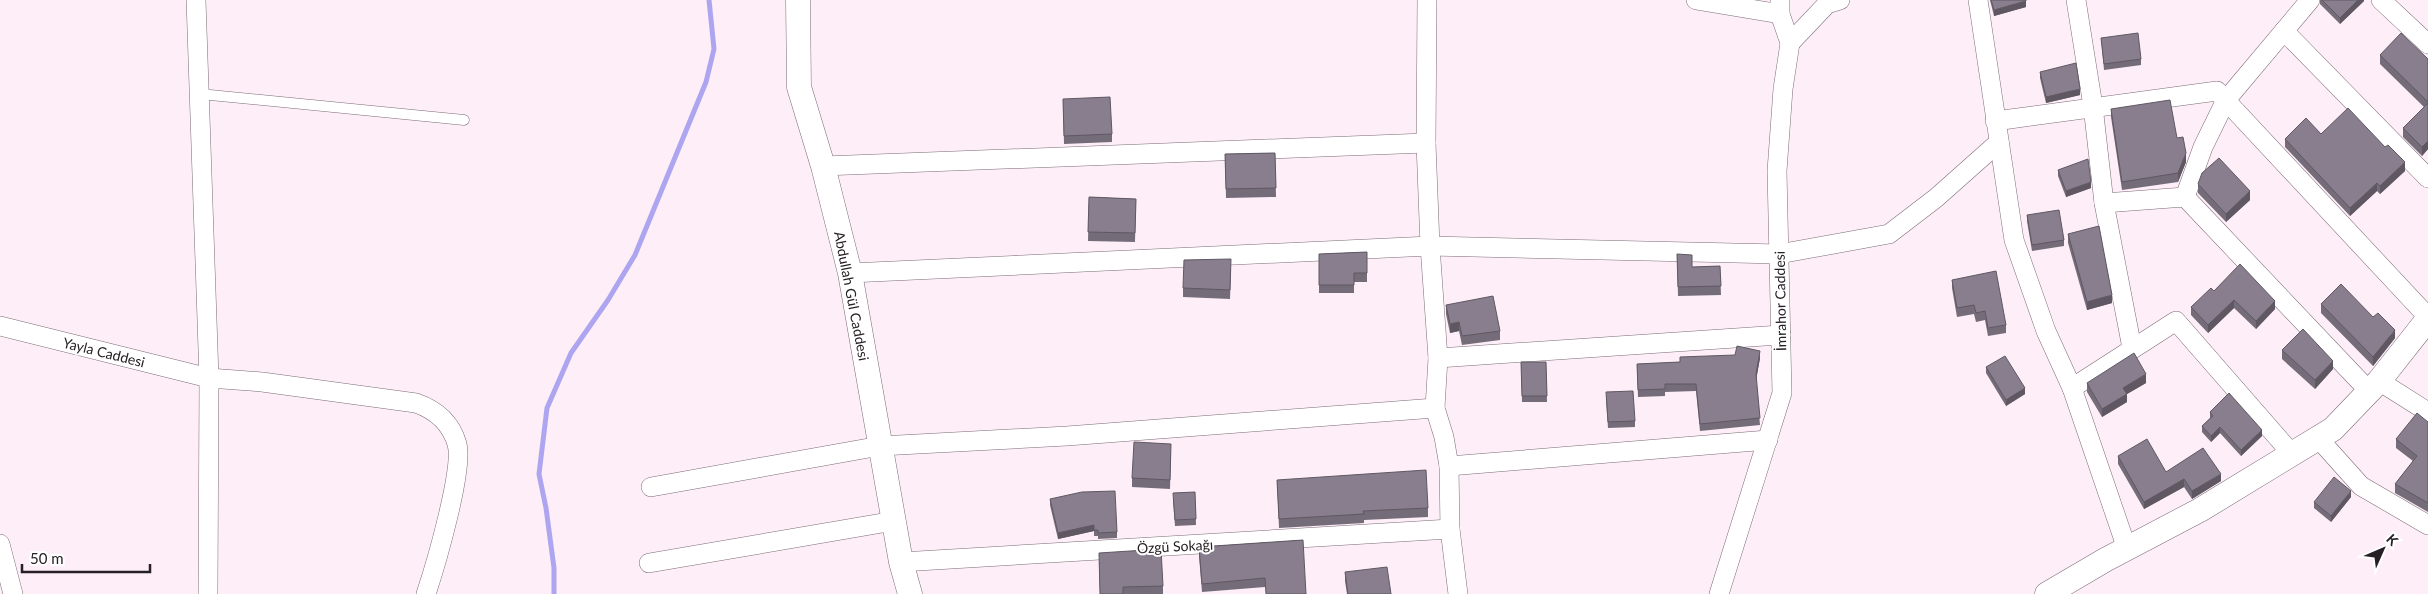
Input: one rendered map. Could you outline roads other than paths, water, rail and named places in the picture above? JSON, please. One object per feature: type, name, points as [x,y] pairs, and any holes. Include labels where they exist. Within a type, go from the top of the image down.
[{"type":"street","points":[[196,0],[209,378],[208,594]]},
{"type":"street","name":"Abdullah Gül Caddesi","points":[[798,0],[799,87],[823,166],[850,273],[901,562],[910,594]]},
{"type":"street","points":[[1427,0],[1426,143],[1430,246],[1438,358],[1435,408],[1444,437],[1448,466],[1450,529],[1458,594]]},
{"type":"street","points":[[1696,0],[1780,7]]},
{"type":"street","points":[[1790,43],[1827,4],[1840,0]]},
{"type":"street","points":[[1978,0],[2014,240],[2046,331],[2072,388],[2127,549]]},
{"type":"street","points":[[2076,0],[2093,106],[2104,203],[2132,348]]},
{"type":"street","points":[[2185,197],[2203,147],[2226,100],[2310,0]]},
{"type":"street","points":[[2381,0],[2428,44]]},
{"type":"street","name":"İmrahor Caddesi","points":[[1719,594],[1782,393],[1777,171],[1783,89],[1790,43],[1780,7]]},
{"type":"street","points":[[2284,31],[2428,178]]},
{"type":"street","points":[[1996,121],[2093,106],[2217,91],[2428,318],[2374,386],[2333,429],[2200,510],[2046,594]]},
{"type":"street","points":[[850,273],[1430,246],[1779,254],[1889,234],[1936,198],[1999,142]]},
{"type":"street","points":[[823,166],[1426,143]]},
{"type":"street","points":[[2104,203],[2185,197],[2374,386],[2428,412]]},
{"type":"street","points":[[2072,388],[2176,320],[2292,454]]},
{"type":"street","name":"Yayla Caddesi","points":[[0,326],[209,378],[262,382],[416,403],[442,417],[454,435],[459,458],[448,514],[426,594]]},
{"type":"street","points":[[1438,358],[1781,335]]},
{"type":"street","points":[[651,487],[880,446],[1067,436],[1435,408]]},
{"type":"street","points":[[2318,438],[2360,486],[2428,525]]},
{"type":"street","points":[[1448,466],[1768,440]]},
{"type":"street","points":[[649,563],[894,521]]},
{"type":"street","name":"Özgü Sokağı","points":[[901,562],[1450,529]]},
{"type":"street","points":[[0,544],[13,594]]},
{"type":"lane","points":[[200,94],[464,120]]},
{"type":"waterway","points":[[554,594],[554,568],[546,508],[539,474],[547,408],[571,353],[608,300],[635,255],[706,82],[714,49],[709,0]]}]
